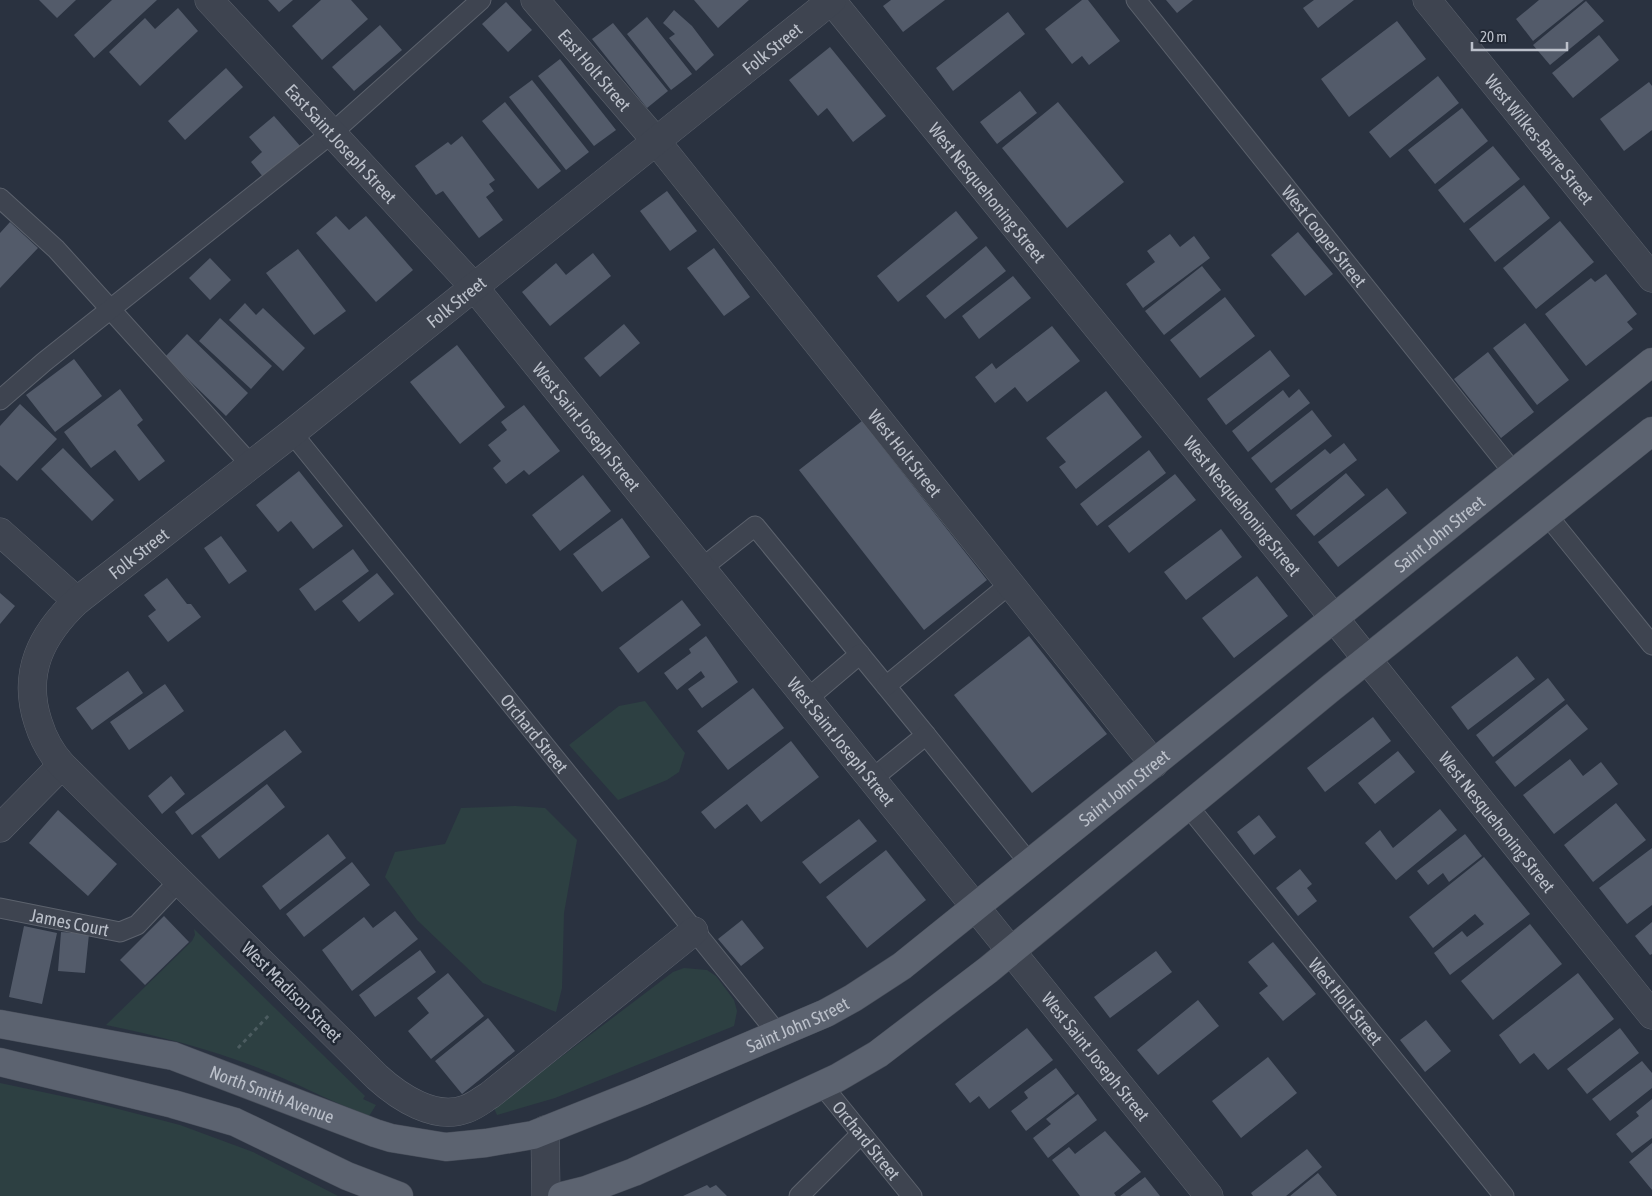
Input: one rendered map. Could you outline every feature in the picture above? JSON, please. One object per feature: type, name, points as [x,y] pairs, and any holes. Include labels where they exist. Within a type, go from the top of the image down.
[{"type":"main road","name":"Saint John Street","points":[[545,1130],[778,1034],[826,1012],[877,984],[1030,864],[1652,362]]},
{"type":"main road","points":[[562,1196],[586,1190],[634,1172],[822,1086],[878,1054],[1011,951],[1367,660],[1652,431]]},
{"type":"main road","name":"North Smith Avenue","points":[[0,1024],[173,1056],[391,1138],[446,1147],[518,1139],[545,1130]]},
{"type":"main road","points":[[0,1062],[173,1104],[235,1122],[347,1176],[399,1196]]},
{"type":"street","name":"East Saint Joseph Street","points":[[209,0],[474,287]]},
{"type":"street","name":"East Holt Street","points":[[534,0],[656,141]]},
{"type":"street","name":"Folk Street","points":[[77,601],[292,433],[831,0]]},
{"type":"street","name":"West Nesquehoning Street","points":[[831,0],[1334,618],[1652,1015]]},
{"type":"street","name":"West Wilkes-Barre Street","points":[[1427,0],[1652,278]]},
{"type":"street","name":"West Holt Street","points":[[656,141],[1154,764]]},
{"type":"street","name":"West Saint Joseph Street","points":[[474,287],[1209,1196]]},
{"type":"street","points":[[0,532],[77,601]]},
{"type":"street","name":"West Madison Street","points":[[77,601],[48,635],[35,666],[31,692],[34,710],[49,749],[62,765],[393,1091],[415,1103],[434,1110],[450,1112],[478,1103],[694,931]]},
{"type":"street","points":[[0,828],[62,765]]},
{"type":"street","points":[[545,1130],[546,1196]]},
{"type":"lane","points":[[0,400],[109,309],[332,133],[481,0]]},
{"type":"lane","name":"West Cooper Street","points":[[1136,0],[1514,473]]},
{"type":"lane","points":[[0,198],[56,249],[251,465]]},
{"type":"lane","name":"Orchard Street","points":[[292,433],[778,1034]]},
{"type":"lane","points":[[1547,515],[1652,645]]},
{"type":"lane","points":[[702,568],[755,526],[1030,864]]},
{"type":"lane","points":[[886,686],[1010,584]]},
{"type":"lane","points":[[807,698],[860,654]]},
{"type":"lane","points":[[872,779],[926,735]]},
{"type":"lane","name":"West Holt Street","points":[[1188,806],[1504,1196]]},
{"type":"lane","name":"James Court","points":[[0,908],[120,932],[137,925],[179,881]]},
{"type":"lane","name":"Orchard Street","points":[[822,1086],[912,1196]]},
{"type":"lane","points":[[799,1196],[861,1134]]},
{"type":"path","points":[[237,1048],[291,991]]},
{"type":"shaded area","points":[[645,701],[685,753],[679,772],[667,780],[618,800],[569,745],[619,706]]},
{"type":"shaded area","points":[[515,806],[545,808],[577,840],[564,913],[562,988],[556,1012],[483,983],[417,920],[385,877],[395,852],[445,844],[461,808]]},
{"type":"shaded area","points":[[194,929],[365,1096],[363,1099],[376,1105],[369,1116],[257,1067],[215,1052],[106,1025],[192,941],[195,935]]},
{"type":"shaded area","points":[[684,968],[707,970],[716,976],[734,1000],[737,1011],[734,1026],[555,1098],[497,1115],[494,1108],[673,972]]},
{"type":"shaded area","points":[[0,1083],[99,1104],[180,1125],[253,1152],[338,1196],[0,1196]]},
{"type":"building","points":[[39,0],[76,0],[57,18]]},
{"type":"building","points":[[112,0],[157,0],[94,58],[74,35]]},
{"type":"building","points":[[268,0],[293,0],[279,12]]},
{"type":"building","points":[[321,0],[351,0],[368,19],[322,60],[292,26]]},
{"type":"building","points":[[694,0],[749,0],[718,28]]},
{"type":"building","points":[[891,0],[945,0],[903,32],[883,6]]},
{"type":"building","points":[[1082,0],[1088,0],[1120,41],[1089,65],[1082,56],[1072,64],[1045,29]]},
{"type":"building","points":[[1166,0],[1193,0],[1177,13]]},
{"type":"building","points":[[1314,0],[1354,0],[1318,28],[1303,8]]},
{"type":"building","points":[[1539,0],[1584,0],[1533,41],[1516,19]]},
{"type":"building","points":[[1586,1],[1604,21],[1550,65],[1533,45]]},
{"type":"building","points":[[506,2],[532,30],[508,52],[482,24]]},
{"type":"building","points":[[178,8],[198,31],[140,86],[109,52],[145,18],[155,29]]},
{"type":"building","points":[[674,10],[692,26],[714,55],[696,71],[669,38],[675,34],[663,23]]},
{"type":"building","points":[[1008,12],[1025,34],[953,91],[936,68]]},
{"type":"building","points":[[647,17],[692,74],[671,90],[627,34]]},
{"type":"building","points":[[1397,21],[1426,59],[1349,117],[1321,79]]},
{"type":"building","points":[[613,23],[668,91],[647,108],[592,39]]},
{"type":"building","points":[[380,25],[402,50],[354,91],[332,67]]},
{"type":"building","points":[[1599,35],[1619,60],[1573,98],[1552,73]]},
{"type":"building","points":[[830,47],[886,116],[853,142],[827,108],[818,116],[789,80]]},
{"type":"building","points":[[560,59],[616,130],[594,146],[538,76]]},
{"type":"building","points":[[226,68],[243,87],[185,140],[168,121]]},
{"type":"building","points":[[1438,76],[1459,103],[1390,158],[1369,132]]},
{"type":"building","points":[[532,80],[589,152],[566,170],[509,97]]},
{"type":"building","points":[[1649,82],[1652,86],[1652,130],[1624,151],[1600,119]]},
{"type":"building","points":[[1020,91],[1037,113],[997,144],[980,122]]},
{"type":"building","points":[[505,102],[561,171],[538,189],[482,121]]},
{"type":"building","points":[[1058,102],[1124,182],[1067,228],[1002,148]]},
{"type":"building","points":[[1462,108],[1488,141],[1435,184],[1408,150]]},
{"type":"building","points":[[274,116],[301,147],[264,178],[251,162],[262,152],[249,137]]},
{"type":"building","points":[[462,136],[495,180],[489,184],[494,191],[486,197],[503,220],[479,238],[443,191],[436,195],[415,166],[448,142],[451,145]]},
{"type":"building","points":[[1493,146],[1520,179],[1464,223],[1438,190]]},
{"type":"building","points":[[1524,185],[1550,218],[1495,262],[1469,229]]},
{"type":"building","points":[[667,191],[697,231],[670,251],[640,211]]},
{"type":"building","points":[[956,211],[978,238],[898,302],[877,276]]},
{"type":"building","points":[[336,216],[349,230],[366,216],[413,270],[376,302],[316,233]]},
{"type":"building","points":[[1560,221],[1594,262],[1536,309],[1503,268]]},
{"type":"building","points":[[10,222],[38,248],[0,288],[0,233]]},
{"type":"building","points":[[1298,232],[1333,274],[1305,296],[1271,255]]},
{"type":"building","points":[[1170,234],[1180,247],[1194,236],[1210,258],[1143,308],[1126,284],[1155,262],[1147,251]]},
{"type":"building","points":[[986,246],[1006,271],[945,319],[926,296]]},
{"type":"building","points":[[714,248],[750,297],[724,316],[687,268]]},
{"type":"building","points":[[298,249],[346,311],[314,335],[266,273]]},
{"type":"building","points":[[593,253],[611,276],[550,326],[522,292],[556,263],[566,275]]},
{"type":"building","points":[[210,258],[231,280],[210,300],[189,278]]},
{"type":"building","points":[[1202,266],[1221,290],[1164,335],[1145,311]]},
{"type":"building","points":[[1606,274],[1637,314],[1627,322],[1633,329],[1586,366],[1545,314],[1591,278],[1595,282]]},
{"type":"building","points":[[1013,276],[1031,298],[979,339],[962,316]]},
{"type":"building","points":[[1225,297],[1255,336],[1200,378],[1170,340]]},
{"type":"building","points":[[245,303],[256,315],[263,308],[305,348],[283,371],[229,320]]},
{"type":"building","points":[[220,318],[272,366],[251,389],[199,341]]},
{"type":"building","points":[[1525,323],[1569,380],[1537,405],[1493,348]]},
{"type":"building","points":[[624,324],[640,343],[600,377],[584,358]]},
{"type":"building","points":[[1052,326],[1080,361],[1027,402],[1015,387],[995,403],[975,377],[992,363],[996,369]]},
{"type":"building","points":[[187,334],[248,393],[226,416],[165,357]]},
{"type":"building","points":[[457,345],[505,407],[460,444],[410,382]]},
{"type":"building","points":[[1270,350],[1290,376],[1226,425],[1207,399]]},
{"type":"building","points":[[1488,352],[1534,412],[1501,438],[1454,379]]},
{"type":"building","points":[[74,359],[102,396],[55,432],[26,395]]},
{"type":"building","points":[[120,389],[143,420],[137,425],[165,461],[139,481],[115,450],[91,468],[64,432]]},
{"type":"building","points":[[1299,389],[1310,403],[1248,452],[1232,431],[1283,390],[1289,398]]},
{"type":"building","points":[[1106,391],[1142,437],[1076,489],[1059,467],[1066,462],[1046,438]]},
{"type":"building","points":[[20,404],[57,439],[17,481],[0,465],[0,426]]},
{"type":"building","points":[[524,405],[560,451],[529,475],[524,470],[506,484],[493,468],[501,461],[488,445],[507,430],[501,422]]},
{"type":"building","points":[[1312,410],[1332,436],[1271,483],[1251,458]]},
{"type":"building","points":[[862,421],[987,580],[924,630],[799,470]]},
{"type":"building","points":[[1344,443],[1357,460],[1291,510],[1275,489],[1325,449],[1330,454]]},
{"type":"building","points":[[63,448],[114,500],[92,521],[41,469]]},
{"type":"building","points":[[1149,450],[1166,473],[1097,526],[1080,504]]},
{"type":"building","points":[[299,471],[343,526],[313,549],[291,521],[278,532],[256,505]]},
{"type":"building","points":[[1346,473],[1365,495],[1314,536],[1296,515]]},
{"type":"building","points":[[1175,474],[1196,500],[1129,553],[1108,526]]},
{"type":"building","points":[[583,475],[611,511],[560,551],[532,515]]},
{"type":"building","points":[[1387,488],[1407,513],[1338,567],[1318,542]]},
{"type":"building","points":[[622,518],[650,557],[602,592],[573,554]]},
{"type":"building","points":[[1221,529],[1242,557],[1186,600],[1164,572]]},
{"type":"building","points":[[221,536],[247,571],[229,584],[204,548]]},
{"type":"building","points":[[353,549],[369,571],[315,611],[299,589]]},
{"type":"building","points":[[377,573],[394,594],[359,622],[342,601]]},
{"type":"building","points":[[1257,576],[1288,616],[1234,658],[1202,618]]},
{"type":"building","points":[[167,578],[187,604],[191,604],[201,617],[168,642],[148,616],[156,610],[144,595]]},
{"type":"building","points":[[0,593],[15,606],[0,624]]},
{"type":"building","points":[[682,600],[701,625],[638,673],[619,648]]},
{"type":"building","points":[[706,636],[738,682],[702,708],[688,689],[705,677],[701,671],[677,690],[664,673],[691,653],[689,649]]},
{"type":"building","points":[[1029,636],[1107,734],[1032,793],[954,695]]},
{"type":"building","points":[[1517,656],[1535,679],[1468,730],[1451,707]]},
{"type":"building","points":[[128,671],[143,693],[92,730],[76,708]]},
{"type":"building","points":[[1548,678],[1565,700],[1493,757],[1476,735]]},
{"type":"building","points":[[165,684],[184,711],[129,750],[110,722]]},
{"type":"building","points":[[753,688],[784,728],[728,770],[697,731]]},
{"type":"building","points":[[1567,704],[1588,729],[1515,787],[1495,762]]},
{"type":"building","points":[[1373,717],[1391,741],[1325,792],[1307,768]]},
{"type":"building","points":[[285,730],[302,752],[192,835],[175,812]]},
{"type":"building","points":[[791,741],[819,777],[761,822],[747,804],[715,829],[701,812]]},
{"type":"building","points":[[1398,751],[1415,772],[1375,804],[1358,783]]},
{"type":"building","points":[[1570,759],[1583,776],[1601,762],[1618,784],[1554,834],[1523,795]]},
{"type":"building","points":[[171,776],[185,794],[162,814],[148,796]]},
{"type":"building","points":[[267,784],[285,807],[219,859],[201,836]]},
{"type":"building","points":[[1616,803],[1646,840],[1593,882],[1564,845]]},
{"type":"building","points":[[1440,809],[1457,830],[1396,880],[1365,843],[1380,830],[1393,848]]},
{"type":"building","points":[[58,810],[117,864],[88,896],[29,843]]},
{"type":"building","points":[[1259,815],[1276,837],[1254,855],[1237,832]]},
{"type":"building","points":[[859,819],[877,841],[820,884],[802,862]]},
{"type":"building","points":[[328,834],[346,858],[280,910],[262,886]]},
{"type":"building","points":[[1465,834],[1482,856],[1449,882],[1443,873],[1428,885],[1417,871]]},
{"type":"building","points":[[1652,848],[1652,905],[1627,924],[1599,888]]},
{"type":"building","points":[[886,850],[926,900],[867,948],[826,897]]},
{"type":"building","points":[[1484,857],[1530,914],[1450,975],[1434,953],[1462,931],[1467,937],[1484,924],[1475,914],[1433,948],[1409,917]]},
{"type":"building","points":[[352,862],[370,885],[304,937],[286,914]]},
{"type":"building","points":[[1300,869],[1312,884],[1307,888],[1317,901],[1298,916],[1276,888]]},
{"type":"building","points":[[395,911],[418,939],[352,991],[322,950],[364,917],[373,928]]},
{"type":"building","points":[[164,916],[189,942],[145,985],[120,960]]},
{"type":"building","points":[[742,920],[764,948],[741,966],[718,939]]},
{"type":"building","points":[[1652,922],[1652,954],[1650,955],[1635,936]]},
{"type":"building","points":[[1530,924],[1562,964],[1493,1020],[1461,981]]},
{"type":"building","points":[[24,926],[57,933],[42,1004],[9,997]]},
{"type":"building","points":[[61,932],[89,934],[85,973],[58,971]]},
{"type":"building","points":[[1273,942],[1316,994],[1283,1021],[1259,993],[1268,986],[1248,962]]},
{"type":"building","points":[[420,950],[436,972],[375,1017],[359,995]]},
{"type":"building","points":[[1156,951],[1172,972],[1110,1018],[1094,997]]},
{"type":"building","points":[[448,973],[484,1016],[431,1059],[408,1031],[429,1013],[417,998]]},
{"type":"building","points":[[1578,973],[1614,1019],[1548,1070],[1534,1053],[1520,1064],[1499,1035]]},
{"type":"building","points":[[1198,1000],[1219,1026],[1158,1075],[1137,1050]]},
{"type":"building","points":[[488,1018],[515,1051],[462,1094],[435,1061]]},
{"type":"building","points":[[1426,1020],[1451,1051],[1425,1072],[1400,1040]]},
{"type":"building","points":[[1027,1028],[1053,1060],[989,1109],[979,1096],[970,1103],[955,1084]]},
{"type":"building","points":[[1620,1028],[1639,1053],[1587,1094],[1567,1069]]},
{"type":"building","points":[[1268,1057],[1297,1093],[1241,1138],[1212,1101]]},
{"type":"building","points":[[1642,1061],[1652,1073],[1652,1088],[1610,1121],[1592,1099]]},
{"type":"building","points":[[1056,1068],[1075,1093],[1026,1131],[1011,1111],[1028,1098],[1024,1092]]},
{"type":"building","points":[[1078,1094],[1097,1120],[1048,1158],[1033,1138],[1051,1124],[1046,1119]]},
{"type":"building","points":[[1652,1099],[1652,1138],[1632,1153],[1616,1134],[1639,1116],[1636,1112]]},
{"type":"building","points":[[1105,1131],[1141,1172],[1114,1193],[1116,1196],[1080,1196],[1052,1160],[1069,1147],[1075,1154]]},
{"type":"building","points":[[1652,1143],[1652,1190],[1629,1162]]},
{"type":"building","points":[[1307,1149],[1322,1167],[1286,1196],[1253,1196],[1251,1193]]},
{"type":"building","points":[[1318,1173],[1337,1196],[1290,1196]]},
{"type":"building","points":[[1145,1177],[1160,1196],[1120,1196]]},
{"type":"building","points":[[707,1185],[710,1188],[716,1185],[727,1196],[683,1196]]}]
